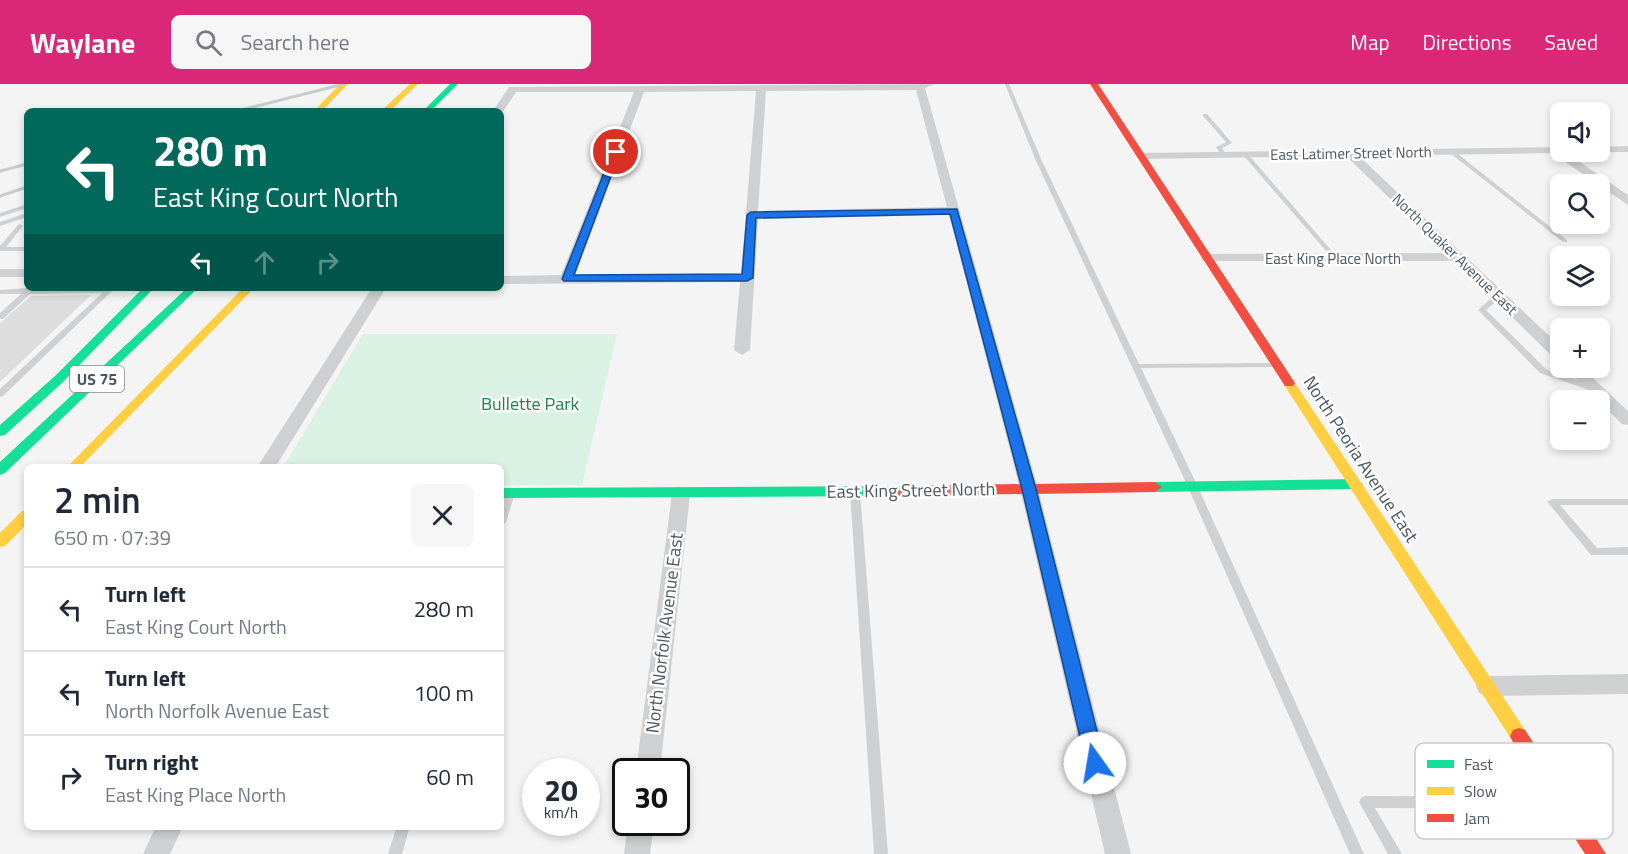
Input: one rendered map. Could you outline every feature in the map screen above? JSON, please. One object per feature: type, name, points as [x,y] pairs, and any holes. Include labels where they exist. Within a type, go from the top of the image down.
[{"type":"main road","points":[[321,108],[344,84]]},
{"type":"main road","points":[[388,108],[414,84]]},
{"type":"main road","name":"North Peoria Avenue East","points":[[1094,84],[1524,743]]},
{"type":"main road","points":[[430,108],[453,85]]},
{"type":"main road","points":[[0,432],[59,379],[146,291]]},
{"type":"main road","name":"US 75","points":[[0,470],[191,291]]},
{"type":"main road","name":"US 75","points":[[76,464],[246,291]]},
{"type":"main road","name":"East King Street North","points":[[506,493],[681,494],[1356,484]]},
{"type":"main road","points":[[0,542],[24,518]]},
{"type":"main road","name":"North Peoria Avenue East","points":[[1586,839],[1596,854]]},
{"type":"street","points":[[500,108],[513,89],[925,85],[954,211],[1029,489],[1118,854]]},
{"type":"street","points":[[742,350],[761,87]]},
{"type":"street","points":[[567,279],[640,88]]},
{"type":"street","points":[[1610,150],[1628,149]]},
{"type":"street","name":"East Latimer Street North","points":[[1142,156],[1550,150]]},
{"type":"street","name":"North Quaker Avenue East","points":[[1349,153],[1550,345]]},
{"type":"street","points":[[1574,162],[1628,201]]},
{"type":"street","points":[[751,215],[954,211]]},
{"type":"street","name":"East King Place North","points":[[1207,258],[1458,257]]},
{"type":"street","points":[[0,273],[24,273]]},
{"type":"street","points":[[504,280],[747,278]]},
{"type":"street","points":[[268,464],[377,291]]},
{"type":"street","points":[[1583,378],[1626,416]]},
{"type":"street","name":"North Norfolk Avenue East","points":[[650,758],[681,494]]},
{"type":"street","points":[[1487,686],[1628,684]]},
{"type":"street","points":[[156,854],[168,830]]},
{"type":"street","points":[[638,854],[640,836]]},
{"type":"lane","points":[[1007,84],[1039,161],[1191,486],[1357,854]]},
{"type":"lane","points":[[1205,115],[1229,143],[1219,147],[1223,154]]},
{"type":"lane","points":[[1452,152],[1565,241]]},
{"type":"lane","points":[[1245,154],[1335,258]]},
{"type":"lane","points":[[0,215],[24,207]]},
{"type":"lane","points":[[0,225],[24,216]]},
{"type":"lane","points":[[0,225],[23,226]]},
{"type":"lane","points":[[23,226],[0,249],[24,249]]},
{"type":"lane","points":[[0,292],[24,290]]},
{"type":"lane","points":[[0,316],[30,291]]},
{"type":"lane","points":[[0,394],[108,291]]},
{"type":"lane","points":[[1499,296],[1482,310],[1543,371],[1595,389]]},
{"type":"lane","points":[[1135,366],[1277,365]]},
{"type":"lane","points":[[855,490],[881,854]]},
{"type":"lane","points":[[1628,502],[1552,502],[1594,552],[1628,551]]},
{"type":"lane","points":[[1395,854],[1365,802],[1415,802]]},
{"type":"lane","points":[[395,854],[403,830]]},
{"type":"green space","name":"Bullette Park","points":[[363,334],[617,334],[582,485],[504,485],[504,464],[285,464]]},
{"type":"building","points":[[91,295],[0,382],[0,323],[31,296]]},
{"type":"railway","points":[[249,108],[344,84]]},
{"type":"railway","points":[[0,171],[24,165]]},
{"type":"railway","points":[[0,196],[24,188]]},
{"type":"traffic: fast","points":[[430,108],[454,84]]},
{"type":"traffic: fast","points":[[0,432],[59,379],[146,291]]},
{"type":"traffic: fast","points":[[0,470],[190,291]]},
{"type":"traffic: fast","points":[[1155,487],[1356,484]]},
{"type":"traffic: fast","points":[[504,493],[896,491]]},
{"type":"traffic: slow","points":[[321,108],[344,84]]},
{"type":"traffic: slow","points":[[388,108],[414,84]]},
{"type":"traffic: slow","points":[[76,464],[246,291]]},
{"type":"traffic: slow","points":[[1289,383],[1519,736]]},
{"type":"traffic: slow","points":[[0,542],[24,518]]},
{"type":"traffic: jam","points":[[1094,84],[1289,383]]},
{"type":"traffic: jam","points":[[896,491],[1155,487]]},
{"type":"traffic: jam","points":[[1519,736],[1524,743]]},
{"type":"traffic: jam","points":[[1586,839],[1596,854]]},
{"type":"route","points":[[616,152],[567,279],[747,278],[751,215],[954,211],[1029,489],[1095,763]]}]
